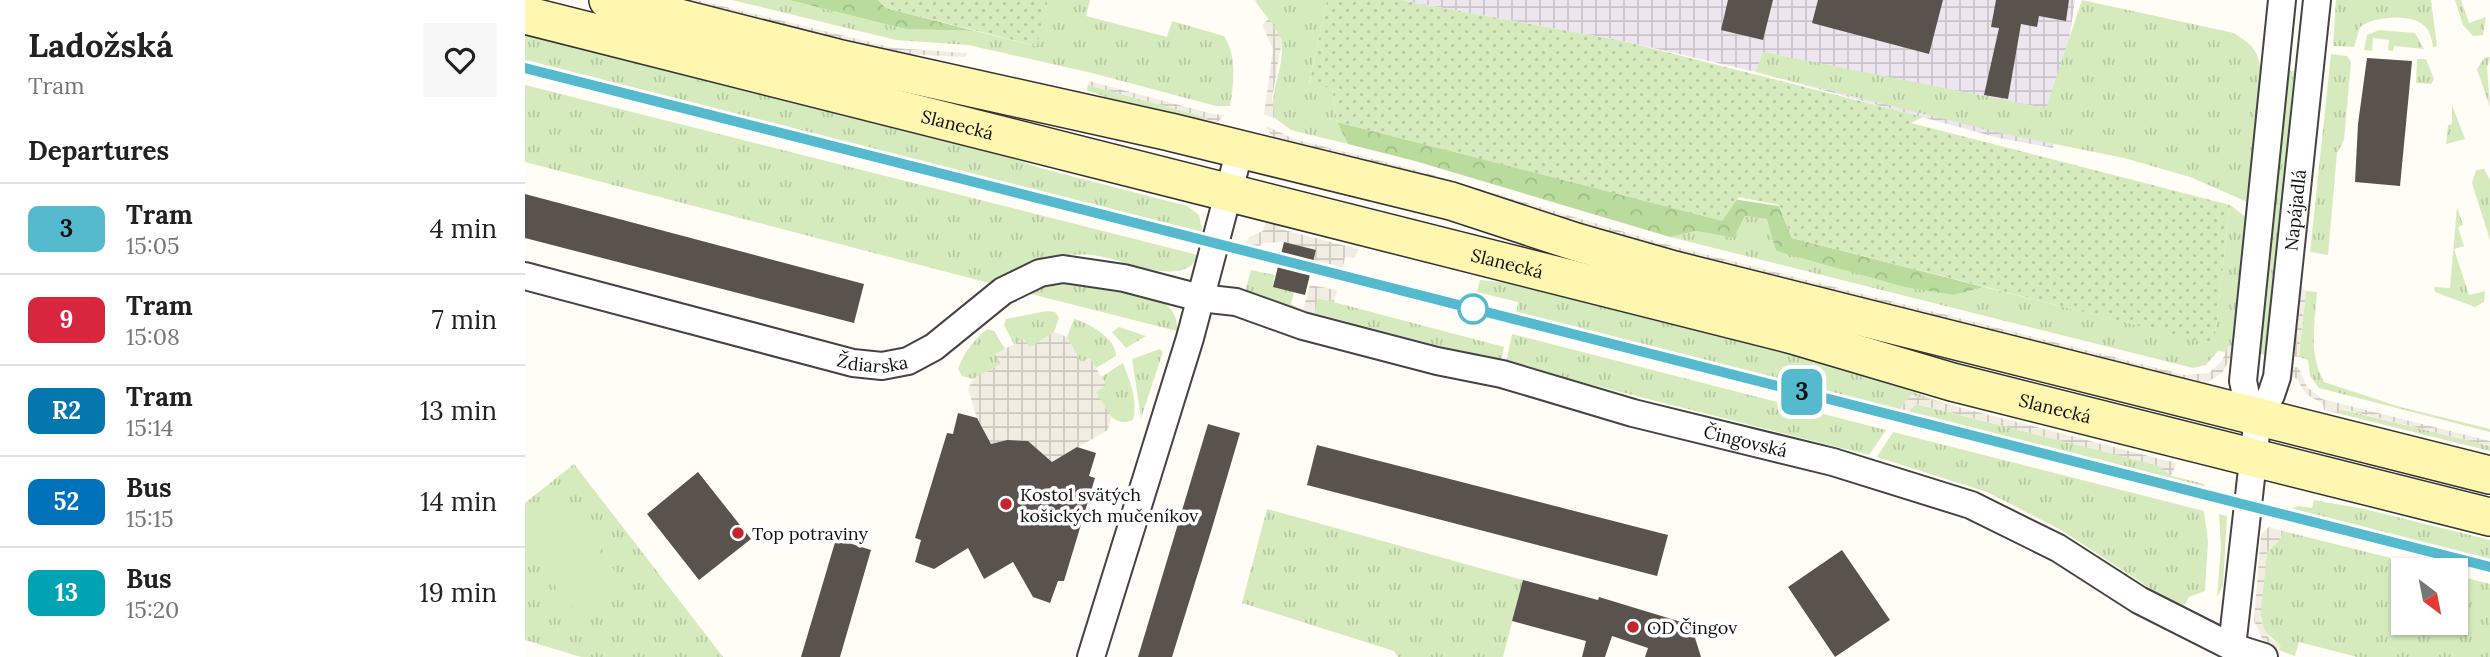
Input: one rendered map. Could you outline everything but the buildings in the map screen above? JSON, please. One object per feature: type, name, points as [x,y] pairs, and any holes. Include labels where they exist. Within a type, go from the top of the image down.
[{"type":"main road","points":[[608,0],[837,58],[1240,149],[1451,201],[1576,242],[1674,270],[2490,475]]},
{"type":"main road","name":"Slanecká","points":[[525,15],[1793,335],[1952,382],[2490,517]]},
{"type":"street","name":"Napájadlá","points":[[2258,416],[2247,400],[2243,380],[2282,0]]},
{"type":"street","name":"Napájadlá","points":[[2232,647],[2258,416],[2271,395],[2277,377],[2316,0]]},
{"type":"street","points":[[1091,657],[1200,298],[1240,149]]},
{"type":"street","name":"Ždiarska","points":[[525,276],[853,363],[882,366],[908,361],[934,346],[1003,290],[1039,273],[1063,269],[1093,271],[1200,298]]},
{"type":"street","name":"Čingovská","points":[[1200,298],[1236,302],[1317,329],[1437,361],[1502,374],[1633,413],[1833,462],[1971,505],[2014,524],[2139,600],[2232,647],[2264,657]]},
{"type":"shaded area","points":[[679,0],[697,0],[894,48],[966,53],[965,57],[903,54]]},
{"type":"shaded area","points":[[1400,0],[2075,0],[2053,148],[1999,138],[1756,72],[1623,41]]},
{"type":"shaded area","points":[[1269,19],[1282,40],[1272,98],[1275,118],[1264,115],[1273,49],[1262,25]]},
{"type":"shaded area","points":[[1089,81],[1225,115],[1215,124],[1201,116],[1088,85]]},
{"type":"shaded area","points":[[1266,126],[1294,139],[1413,169],[1668,245],[2185,375],[2209,373],[2222,361],[2228,346],[2235,346],[2234,352],[2222,373],[2206,383],[2194,386],[1667,250],[1514,204],[1273,139]]},
{"type":"shaded area","points":[[1266,221],[1280,224],[1280,229],[1358,249],[1355,258],[1345,257],[1342,271],[1313,264],[1316,250],[1284,242],[1263,243],[1258,247],[1246,244],[1249,237],[1263,231]]},
{"type":"shaded area","points":[[1310,285],[1337,290],[1334,302],[1318,298],[1314,313],[1303,310]]},
{"type":"shaded area","points":[[2299,285],[2306,291],[2299,357],[2292,356]]},
{"type":"shaded area","points":[[1054,332],[1067,337],[1081,362],[1090,358],[1106,385],[1096,392],[1111,417],[1108,430],[1052,462],[1028,441],[1007,440],[991,444],[977,418],[968,389],[973,379],[1001,364],[995,354],[1024,339],[1030,347]]},
{"type":"shaded area","points":[[2291,366],[2299,368],[2307,387],[2322,399],[2490,441],[2490,446],[2343,409],[2337,413],[2324,410],[2323,404],[2306,394],[2296,378],[2292,377]]},
{"type":"shaded area","points":[[1911,395],[2176,463],[2172,476],[2156,465],[1917,404],[1906,413],[1898,411]]},
{"type":"shaded area","points":[[2269,527],[2283,531],[2281,538],[2267,552],[2260,619],[2268,637],[2281,645],[2279,650],[2263,641],[2254,621],[2261,534]]},
{"type":"green space","points":[[732,0],[789,0],[905,29],[975,31],[1036,46],[1048,0],[1090,0],[1086,16],[1167,37],[1172,21],[1224,36],[1233,61],[1230,106],[1216,106],[1092,73],[968,45],[896,40]]},
{"type":"green space","points":[[789,0],[878,0],[886,8],[975,31],[905,29]]},
{"type":"green space","points":[[878,0],[1048,0],[1037,46],[886,8]]},
{"type":"green space","points":[[1255,0],[1327,0],[1309,84],[1332,88],[1337,122],[1348,144],[1291,130],[1275,118],[1273,99],[1281,61],[1281,42],[1273,25]]},
{"type":"green space","points":[[1327,0],[1400,0],[1623,41],[1923,117],[1911,123],[2230,205],[2214,345],[1792,238],[1779,205],[1739,197],[1722,221],[1337,122],[1332,88],[1309,85]]},
{"type":"green space","points":[[2082,0],[2234,33],[2253,48],[2261,69],[2262,86],[2250,203],[2190,177],[2124,158],[2004,134],[1756,72],[1763,52],[2046,108]]},
{"type":"green space","points":[[2336,0],[2431,0],[2437,46],[2433,47],[2429,32],[2422,24],[2405,18],[2385,18],[2360,27],[2354,47],[2333,46]]},
{"type":"green space","points":[[2455,0],[2461,0],[2469,23],[2486,17],[2483,35],[2473,36],[2463,25]]},
{"type":"green space","points":[[525,28],[936,131],[1040,168],[1187,206],[1199,215],[1203,234],[525,62]]},
{"type":"green space","points":[[2379,30],[2415,33],[2424,49],[2394,46],[2393,51],[2388,50],[2389,40],[2373,38],[2372,51],[2364,50],[2367,35]]},
{"type":"green space","points":[[2331,54],[2347,56],[2351,62],[2344,140],[2337,153],[2328,255],[2310,252]]},
{"type":"green space","points":[[2490,57],[2487,68],[2490,107],[2477,69],[2484,58]]},
{"type":"green space","points":[[2417,59],[2426,59],[2434,79],[2431,84],[2416,83]]},
{"type":"green space","points":[[2283,70],[2294,71],[2268,355],[2258,354]]},
{"type":"green space","points":[[525,85],[1198,255],[1192,265],[1182,270],[1169,271],[1095,255],[1046,257],[1027,263],[993,284],[525,162]]},
{"type":"green space","points":[[1088,85],[1201,116],[1215,124],[1140,110],[1087,90]]},
{"type":"green space","points":[[2452,105],[2465,139],[2446,144],[2448,125],[2452,124]]},
{"type":"green space","points":[[1337,122],[1507,165],[1779,206],[1792,238],[1984,287],[1954,295],[1905,287],[1776,251],[1767,219],[1745,216],[1734,238],[1696,231],[1670,237],[1415,161],[1348,144]]},
{"type":"green space","points":[[2484,169],[2490,180],[2490,240],[2472,183],[2476,170]]},
{"type":"green space","points":[[2230,205],[2247,218],[2235,346],[2227,352],[2218,351],[2206,365],[2193,368],[1670,237],[1696,231],[1734,238],[1745,216],[1768,219],[1776,251],[1954,295],[1984,287],[2214,344]]},
{"type":"green space","points":[[2457,207],[2463,225],[2458,227],[2464,246],[2454,249],[2469,295],[2485,291],[2484,302],[2475,307],[2435,292],[2434,287],[2450,288]]},
{"type":"green space","points":[[1251,270],[1275,275],[1272,286],[1294,292],[1291,304],[1303,310],[1245,292]]},
{"type":"green space","points":[[1081,279],[1142,292],[1157,298],[1176,317],[1177,331],[1023,292],[1027,288]]},
{"type":"green space","points":[[1480,280],[1558,288],[1789,347],[1949,405],[1911,395],[1898,411],[1516,314],[1518,302],[1477,292]]},
{"type":"green space","points":[[2306,291],[2317,292],[2314,349],[2324,382],[2397,406],[2490,429],[2490,432],[2319,388],[2310,376],[2308,360],[2299,357]]},
{"type":"green space","points":[[1318,298],[1504,347],[1501,362],[1314,313]]},
{"type":"green space","points":[[1047,311],[1055,312],[1059,318],[1054,332],[1029,348],[1024,339],[1014,344],[1004,325],[1006,319]]},
{"type":"green space","points":[[1074,319],[1094,328],[1107,338],[1116,356],[1096,368],[1090,358],[1081,363],[1067,337]]},
{"type":"green space","points":[[1119,327],[1146,336],[1126,348],[1112,332]]},
{"type":"green space","points":[[987,329],[994,331],[1005,349],[996,354],[1001,364],[973,379],[962,376],[958,369],[963,357],[973,342]]},
{"type":"green space","points":[[1512,334],[1886,430],[1869,455],[1506,363]]},
{"type":"green space","points":[[1160,349],[1163,352],[1141,418],[1132,359]]},
{"type":"green space","points":[[1123,363],[1135,405],[1133,420],[1126,422],[1109,415],[1095,392],[1106,385],[1101,377]]},
{"type":"green space","points":[[1916,404],[2161,466],[2172,476],[2204,484],[2206,489],[1906,413]]},
{"type":"green space","points":[[2340,409],[2490,446],[2490,451],[2337,413]]},
{"type":"green space","points":[[1893,432],[2204,511],[2208,541],[2205,591],[2189,597],[2182,609],[2061,530],[1987,492],[1877,457]]},
{"type":"green space","points":[[574,464],[723,657],[581,657],[525,640],[525,503]]},
{"type":"green space","points":[[559,499],[625,584],[581,619],[525,547],[525,525]]},
{"type":"green space","points":[[2314,500],[2364,509],[2490,540],[2490,561],[2289,510],[2298,506],[2312,508]]},
{"type":"green space","points":[[1267,509],[1523,580],[1503,657],[1398,657],[1394,651],[1242,603]]},
{"type":"green space","points":[[2219,514],[2227,516],[2223,585],[2217,598],[2221,547]]},
{"type":"green space","points":[[2283,531],[2391,558],[2391,635],[2468,635],[2468,578],[2490,584],[2490,657],[2357,657],[2299,642],[2295,656],[2279,650],[2280,645],[2264,631],[2260,613],[2267,552],[2281,538]]},
{"type":"tram line","name":"3","points":[[525,68],[2490,567]]},
{"type":"place","name":"Kostol svätých košických mučeníkov","points":[[1006,504]]},
{"type":"place","name":"Top potraviny","points":[[738,533]]},
{"type":"place","name":"OD Čingov","points":[[1633,627]]}]
